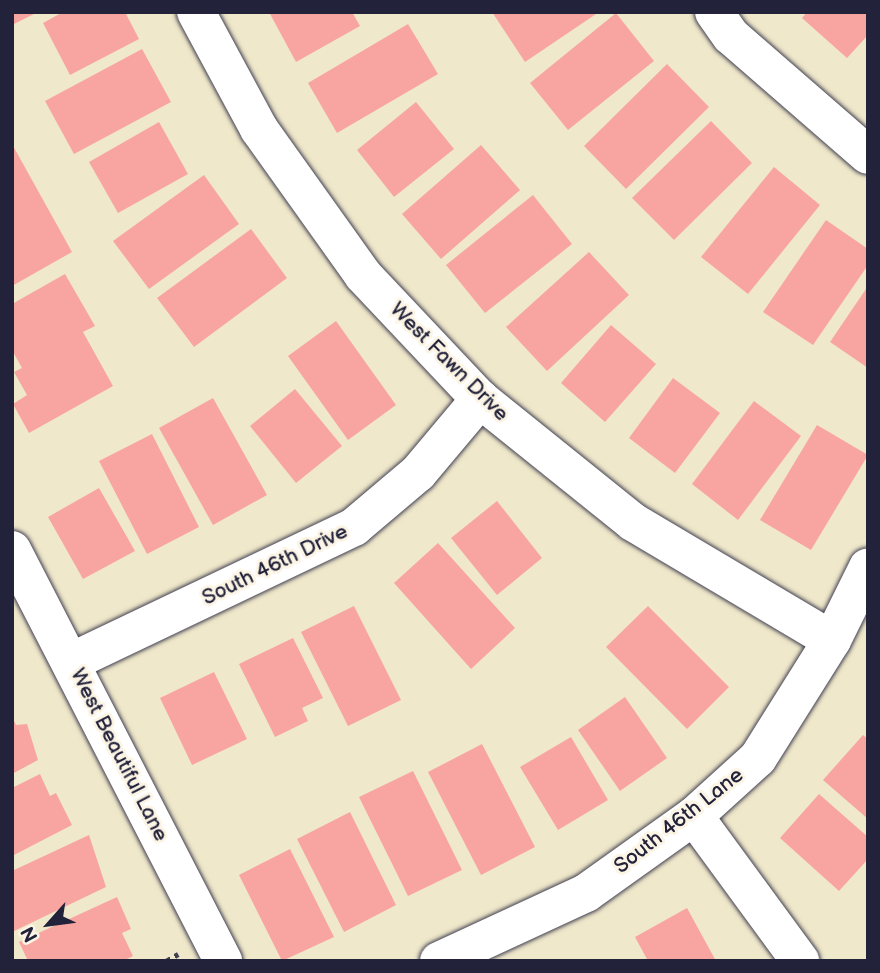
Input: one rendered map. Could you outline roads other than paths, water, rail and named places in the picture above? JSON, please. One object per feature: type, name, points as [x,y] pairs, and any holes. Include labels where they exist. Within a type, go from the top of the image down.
[{"type":"street","name":"West Fawn Drive","points":[[197,12],[259,129],[363,275],[480,399],[633,522],[832,640]]},
{"type":"street","points":[[714,12],[731,36],[868,155]]},
{"type":"street","name":"South 46th Drive","points":[[71,662],[355,527],[418,473],[480,399]]},
{"type":"street","name":"West Beautiful Lane","points":[[12,550],[223,961]]},
{"type":"street","name":"South 46th Lane","points":[[439,961],[586,893],[694,816],[758,758],[832,640],[868,567]]},
{"type":"street","points":[[694,816],[800,961]]}]
